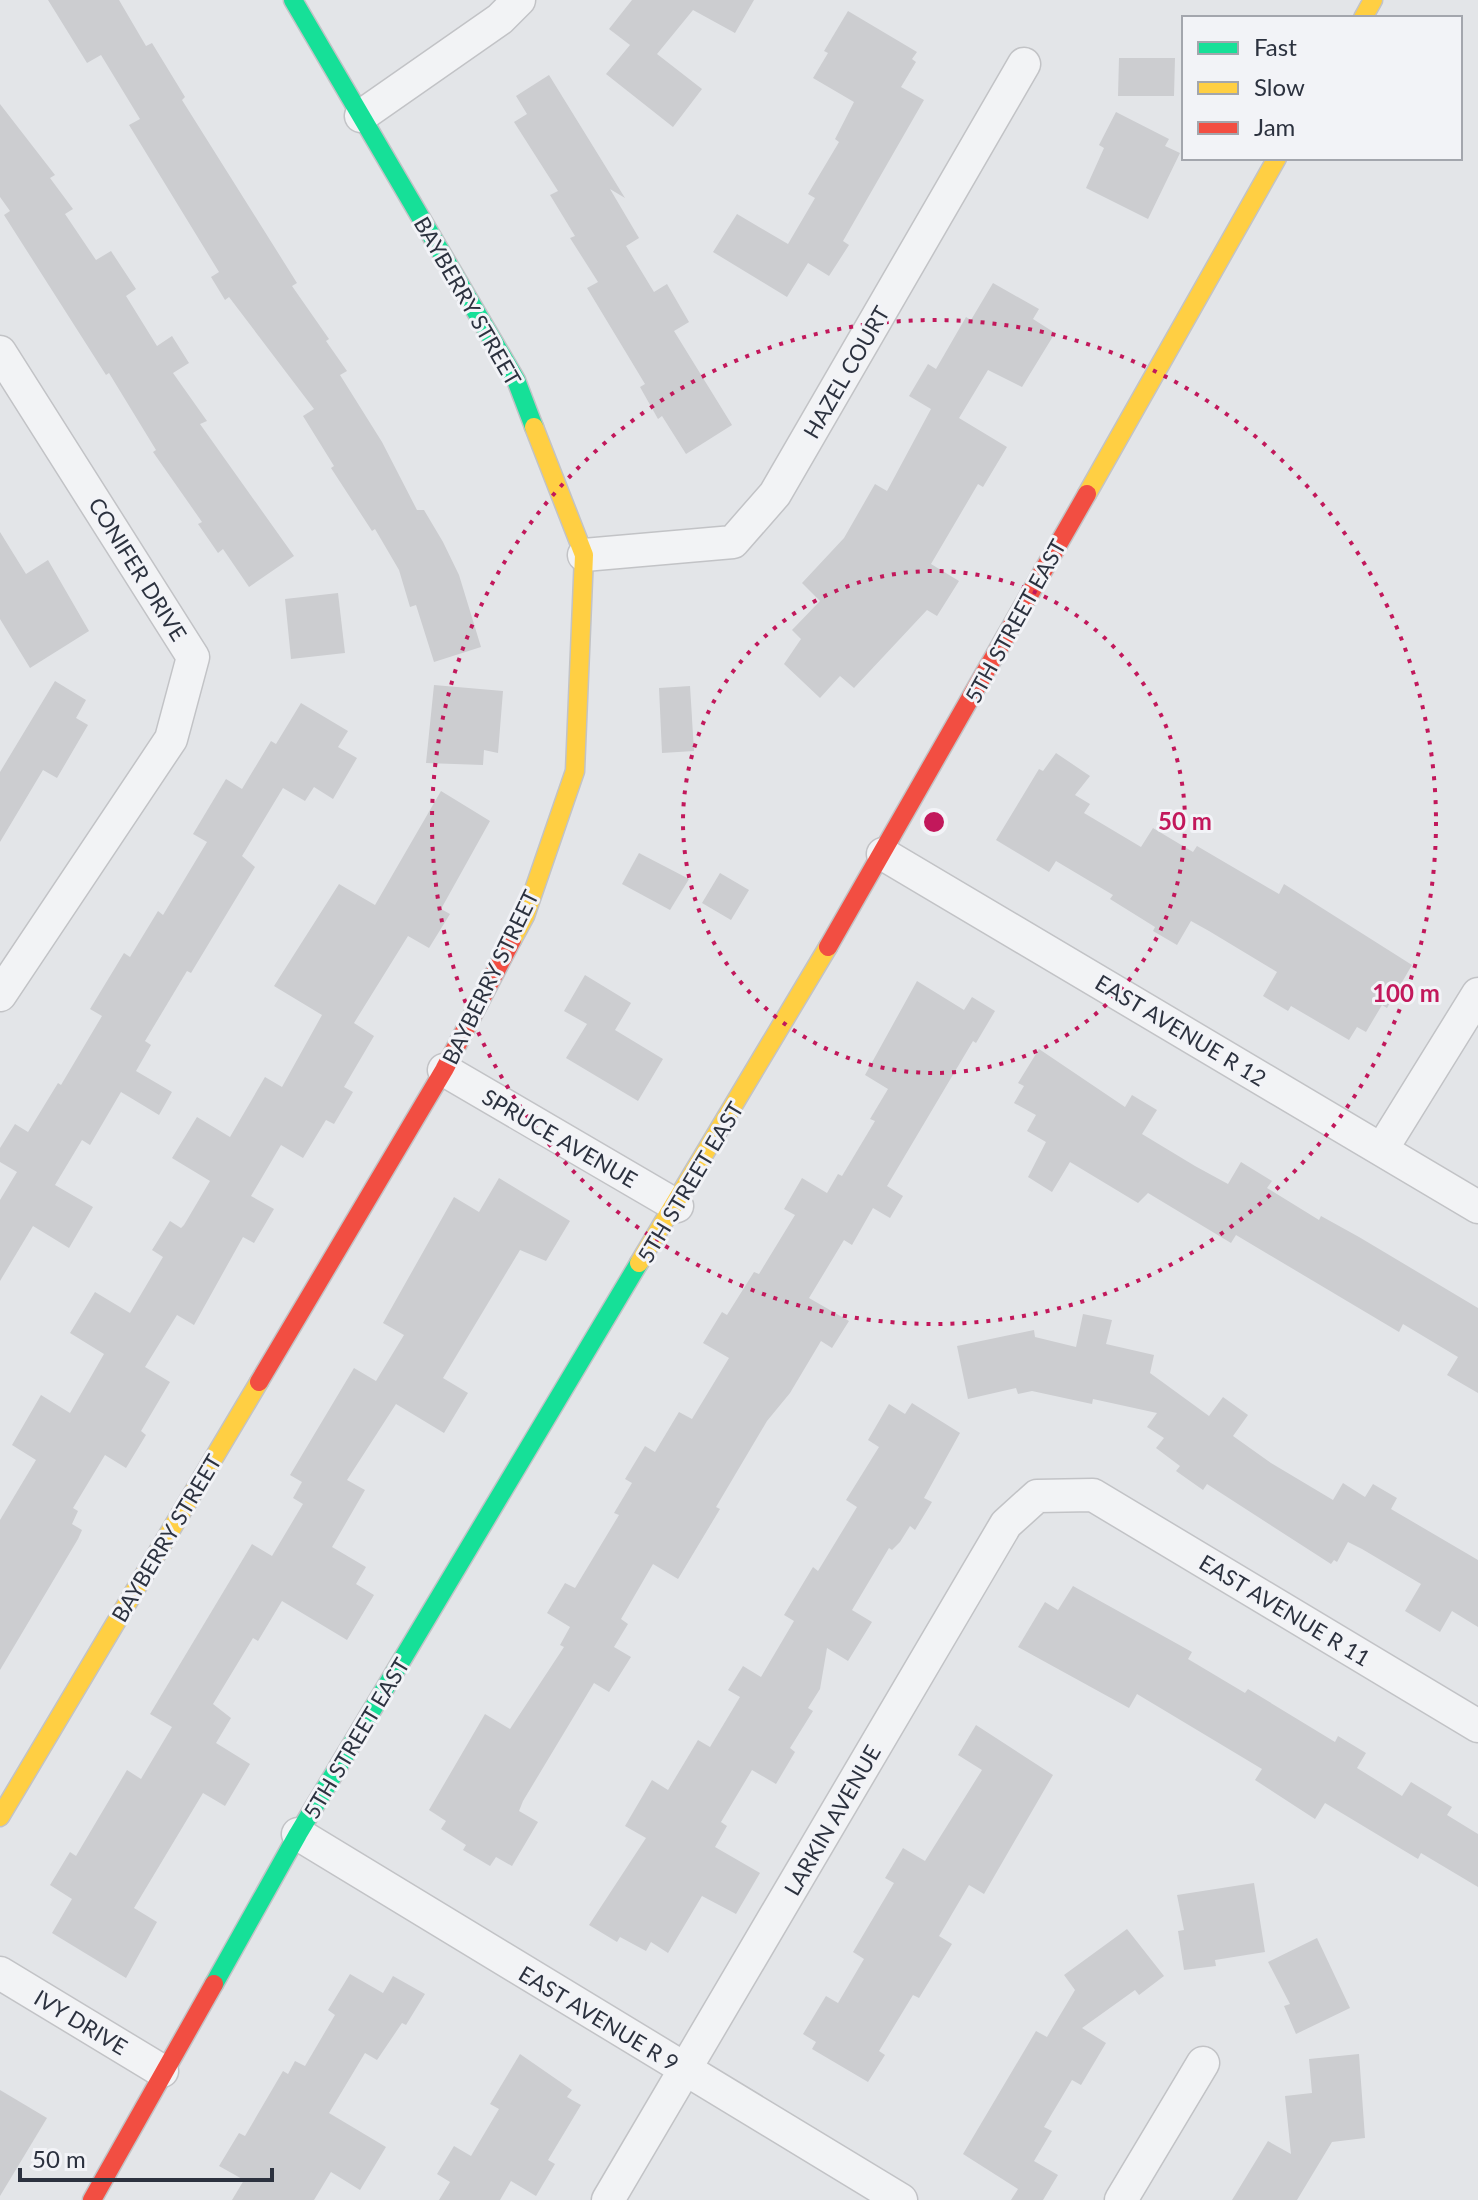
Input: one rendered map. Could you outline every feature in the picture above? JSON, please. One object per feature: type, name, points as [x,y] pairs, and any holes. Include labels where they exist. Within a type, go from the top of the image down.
[{"type":"street","name":"BAYBERRY STREET","points":[[0,1817],[444,1070],[525,916],[575,771],[584,555],[516,380],[293,0]]},
{"type":"street","points":[[361,116],[500,19],[519,0]]},
{"type":"street","name":"HAZEL COURT","points":[[584,555],[733,542],[775,494],[1024,64]]},
{"type":"street","name":"5TH STREET EAST","points":[[92,2200],[298,1834],[677,1206],[883,854],[1276,160]]},
{"type":"street","name":"CONIFER DRIVE","points":[[0,352],[193,657],[171,739],[0,995]]},
{"type":"street","name":"EAST AVENUE R 12","points":[[883,854],[1478,1207]]},
{"type":"street","points":[[1382,1149],[1478,994]]},
{"type":"street","name":"SPRUCE AVENUE","points":[[444,1070],[677,1206]]},
{"type":"street","name":"EAST AVENUE R 11","points":[[1093,1495],[1478,1726]]},
{"type":"street","name":"LARKIN AVENUE","points":[[608,2200],[1006,1524],[1037,1496],[1093,1495]]},
{"type":"street","name":"EAST AVENUE R 9","points":[[298,1834],[901,2200]]},
{"type":"street","name":"IVY DRIVE","points":[[0,1973],[162,2071]]},
{"type":"street","points":[[1121,2200],[1203,2063]]},
{"type":"building","points":[[48,0],[119,0],[146,46],[152,43],[185,97],[182,100],[297,283],[292,286],[329,339],[326,341],[347,371],[340,375],[382,442],[417,510],[424,510],[443,542],[459,575],[481,647],[434,662],[416,605],[410,607],[399,570],[375,529],[372,531],[331,468],[334,466],[303,416],[314,409],[229,297],[225,300],[211,277],[219,272],[129,125],[140,119],[101,55],[87,63]]},
{"type":"building","points":[[632,0],[754,0],[735,33],[693,10],[657,54],[702,89],[673,127],[606,74],[630,45],[609,29]]},
{"type":"building","points":[[848,11],[917,52],[912,59],[916,62],[901,87],[924,100],[843,241],[849,245],[829,276],[808,263],[787,297],[713,252],[737,214],[788,244],[815,198],[808,194],[839,142],[835,139],[854,102],[813,78],[828,53],[824,51]]},
{"type":"building","points":[[1119,58],[1175,58],[1174,96],[1118,96]]},
{"type":"building","points":[[549,75],[625,198],[610,189],[639,238],[626,246],[654,292],[667,284],[689,322],[674,331],[732,425],[686,454],[662,416],[658,419],[640,387],[645,384],[587,288],[598,282],[570,238],[575,236],[550,195],[558,191],[514,122],[527,114],[516,96]]},
{"type":"building","points":[[0,104],[55,175],[50,178],[73,209],[65,214],[96,260],[111,251],[136,289],[126,296],[157,346],[172,336],[189,363],[173,373],[207,421],[200,424],[294,556],[249,587],[223,549],[218,553],[198,524],[202,522],[153,452],[156,450],[109,373],[106,375],[4,215],[10,211],[0,197]]},
{"type":"building","points":[[1116,112],[1169,139],[1165,146],[1180,153],[1148,219],[1086,188],[1104,148],[1099,145]]},
{"type":"building","points":[[993,283],[1039,309],[1033,319],[1055,333],[1022,387],[988,370],[959,418],[1007,447],[983,487],[978,484],[931,564],[959,581],[937,616],[927,610],[854,688],[840,676],[820,698],[784,664],[801,639],[792,630],[820,601],[802,583],[844,538],[875,484],[887,491],[931,409],[909,396],[928,364],[936,369],[966,317],[971,320]]},
{"type":"building","points":[[0,532],[26,574],[48,560],[89,631],[30,668],[0,619]]},
{"type":"building","points":[[338,593],[345,653],[291,659],[285,599]]},
{"type":"building","points":[[55,681],[86,700],[76,718],[88,725],[57,778],[43,770],[0,842],[0,772]]},
{"type":"building","points":[[434,685],[503,691],[498,753],[484,750],[483,765],[426,763]]},
{"type":"building","points":[[690,686],[694,751],[662,753],[659,688]]},
{"type":"building","points":[[301,703],[348,731],[338,747],[357,758],[333,799],[314,787],[305,801],[283,788],[242,856],[255,867],[191,973],[187,971],[145,1041],[151,1045],[136,1071],[172,1092],[159,1115],[121,1092],[90,1145],[82,1140],[55,1185],[93,1207],[69,1248],[33,1226],[0,1281],[0,1200],[17,1172],[0,1162],[0,1148],[15,1124],[28,1132],[58,1083],[61,1085],[102,1016],[90,1009],[124,953],[130,957],[158,911],[163,915],[207,842],[193,834],[226,779],[242,789],[271,741],[276,744]]},
{"type":"building","points":[[1056,753],[1090,776],[1075,795],[1090,804],[1084,813],[1141,847],[1153,828],[1193,852],[1197,846],[1279,894],[1284,884],[1412,965],[1387,1008],[1382,1005],[1366,1032],[1357,1027],[1349,1040],[1291,1006],[1288,1011],[1263,996],[1277,972],[1209,931],[1191,921],[1177,945],[1110,899],[1113,895],[1056,861],[1049,872],[996,840],[1039,769],[1043,771]]},
{"type":"building","points":[[441,791],[490,821],[441,909],[450,914],[429,948],[408,936],[354,1023],[374,1036],[344,1087],[353,1092],[334,1124],[326,1120],[303,1158],[281,1145],[251,1196],[274,1209],[254,1243],[243,1237],[194,1325],[177,1315],[145,1367],[170,1382],[141,1431],[146,1435],[126,1468],[105,1455],[73,1508],[78,1511],[72,1524],[82,1530],[78,1539],[0,1670],[0,1520],[36,1460],[12,1445],[41,1395],[70,1413],[104,1354],[70,1333],[95,1292],[130,1313],[163,1257],[152,1250],[170,1221],[181,1228],[184,1225],[210,1181],[172,1158],[197,1117],[230,1137],[265,1077],[282,1087],[322,1015],[274,986],[339,884],[375,905]]},
{"type":"building","points":[[639,853],[689,879],[670,910],[622,884]]},
{"type":"building","points":[[720,873],[749,890],[731,920],[702,903]]},
{"type":"building","points":[[585,975],[631,1003],[615,1030],[663,1059],[638,1101],[566,1058],[587,1024],[564,1011]]},
{"type":"building","points":[[917,981],[964,1010],[972,997],[995,1011],[976,1043],[973,1041],[887,1186],[903,1196],[890,1218],[873,1208],[852,1245],[844,1240],[809,1298],[849,1321],[832,1348],[821,1341],[790,1393],[767,1421],[678,1579],[653,1564],[621,1619],[628,1624],[614,1647],[631,1657],[609,1692],[594,1683],[523,1801],[519,1811],[538,1822],[512,1866],[496,1857],[490,1866],[463,1850],[466,1845],[441,1829],[446,1821],[429,1810],[485,1714],[510,1729],[564,1647],[560,1645],[570,1627],[547,1613],[565,1583],[575,1588],[619,1515],[614,1513],[632,1483],[625,1479],[645,1446],[655,1452],[679,1412],[692,1419],[729,1358],[703,1343],[722,1312],[727,1315],[754,1272],[759,1274],[795,1215],[784,1209],[802,1178],[827,1193],[838,1174],[842,1176],[875,1121],[870,1119],[888,1089],[865,1075]]},
{"type":"building","points":[[1039,1049],[1125,1107],[1132,1095],[1157,1110],[1142,1134],[1195,1166],[1228,1184],[1241,1162],[1272,1181],[1267,1188],[1319,1220],[1321,1216],[1359,1237],[1478,1308],[1478,1393],[1447,1375],[1458,1357],[1403,1324],[1399,1332],[1236,1235],[1231,1243],[1148,1193],[1138,1203],[1070,1162],[1052,1192],[1028,1177],[1046,1142],[1027,1131],[1036,1115],[1014,1103],[1024,1086],[1018,1083]]},
{"type":"building","points":[[499,1178],[570,1221],[546,1261],[520,1250],[443,1378],[468,1393],[444,1433],[396,1404],[347,1480],[365,1490],[332,1547],[366,1567],[356,1584],[374,1595],[347,1640],[282,1601],[258,1641],[253,1638],[213,1704],[231,1718],[216,1743],[250,1764],[225,1806],[203,1793],[134,1908],[157,1922],[126,1978],[52,1933],[72,1899],[50,1885],[70,1852],[76,1856],[127,1770],[141,1779],[172,1727],[150,1714],[252,1544],[272,1556],[303,1504],[293,1498],[302,1482],[290,1475],[354,1368],[376,1381],[404,1335],[383,1323],[454,1197],[479,1212]]},
{"type":"building","points":[[1083,1314],[1112,1320],[1106,1344],[1154,1355],[1150,1373],[1209,1416],[1223,1397],[1248,1415],[1233,1436],[1271,1463],[1333,1500],[1343,1483],[1365,1497],[1373,1484],[1397,1498],[1391,1509],[1478,1560],[1478,1627],[1452,1611],[1440,1632],[1405,1611],[1421,1584],[1348,1542],[1337,1562],[1334,1560],[1331,1564],[1207,1484],[1203,1490],[1176,1471],[1180,1466],[1156,1448],[1164,1438],[1147,1427],[1157,1413],[1093,1399],[1092,1404],[1032,1391],[1018,1394],[1016,1388],[968,1399],[957,1346],[1034,1330],[1035,1337],[1076,1347]]},
{"type":"building","points":[[912,1403],[960,1433],[924,1498],[932,1502],[915,1530],[910,1526],[900,1542],[892,1550],[889,1548],[852,1610],[872,1622],[848,1661],[827,1648],[820,1689],[808,1708],[813,1711],[790,1748],[795,1752],[776,1784],[752,1770],[721,1822],[727,1826],[715,1847],[760,1873],[736,1914],[702,1896],[668,1953],[651,1942],[646,1951],[620,1937],[617,1942],[589,1925],[646,1838],[625,1826],[652,1780],[668,1790],[698,1740],[710,1747],[740,1697],[728,1690],[743,1666],[761,1677],[794,1621],[784,1615],[813,1567],[818,1571],[857,1507],[846,1500],[879,1447],[868,1440],[889,1404],[905,1414]]},
{"type":"building","points":[[1073,1586],[1192,1652],[1188,1659],[1245,1693],[1248,1689],[1335,1742],[1338,1736],[1366,1753],[1357,1768],[1402,1796],[1411,1782],[1452,1807],[1447,1815],[1478,1834],[1478,1887],[1421,1853],[1418,1859],[1325,1803],[1315,1819],[1255,1780],[1262,1769],[1137,1694],[1129,1708],[1018,1647],[1045,1602],[1058,1610]]},
{"type":"building","points":[[976,1725],[1053,1775],[984,1894],[969,1885],[939,1936],[952,1944],[919,1998],[913,1995],[879,2051],[885,2055],[868,2082],[812,2049],[816,2042],[803,2034],[826,1996],[838,2003],[864,1959],[853,1952],[894,1883],[885,1878],[903,1848],[925,1861],[982,1770],[958,1755]]},
{"type":"building","points":[[1254,1883],[1265,1952],[1215,1960],[1216,1966],[1184,1970],[1178,1931],[1184,1930],[1177,1895]]},
{"type":"building","points":[[1127,1929],[1164,1976],[1139,1995],[1135,1990],[1082,2028],[1106,2043],[1081,2085],[1072,2080],[1044,2127],[1052,2131],[1034,2161],[1058,2175],[1043,2200],[1011,2200],[1018,2189],[963,2154],[1036,2031],[1047,2037],[1075,1990],[1064,1975]]},
{"type":"building","points":[[1317,1938],[1350,2008],[1296,2034],[1284,2006],[1290,2004],[1268,1962]]},
{"type":"building","points":[[350,1974],[383,1993],[393,1976],[425,1994],[406,2025],[402,2023],[377,2060],[365,2053],[329,2113],[386,2147],[360,2190],[331,2172],[314,2200],[232,2200],[244,2180],[219,2166],[239,2133],[245,2136],[283,2071],[288,2074],[295,2061],[305,2066],[335,2015],[328,2010]]},
{"type":"building","points":[[520,2054],[572,2090],[567,2097],[581,2105],[548,2160],[555,2164],[536,2196],[511,2181],[500,2200],[439,2200],[450,2182],[437,2174],[454,2146],[471,2156],[499,2109],[490,2104]]},
{"type":"building","points":[[1359,2054],[1365,2138],[1332,2142],[1297,2200],[1232,2200],[1268,2141],[1291,2154],[1285,2096],[1312,2093],[1309,2059]]},
{"type":"building","points":[[0,2090],[47,2118],[0,2196]]},
{"type":"traffic: fast","points":[[293,0],[516,380],[534,427]]},
{"type":"traffic: fast","points":[[214,1984],[298,1834],[639,1263]]},
{"type":"traffic: slow","points":[[1364,16],[1373,0]]},
{"type":"traffic: slow","points":[[1087,494],[1276,160]]},
{"type":"traffic: slow","points":[[512,940],[525,916],[575,771],[584,555],[534,427]]},
{"type":"traffic: slow","points":[[639,1263],[828,947]]},
{"type":"traffic: slow","points":[[0,1817],[259,1382]]},
{"type":"traffic: jam","points":[[828,947],[1087,494]]},
{"type":"traffic: jam","points":[[259,1382],[444,1070],[512,940]]},
{"type":"traffic: jam","points":[[92,2200],[214,1984]]}]
